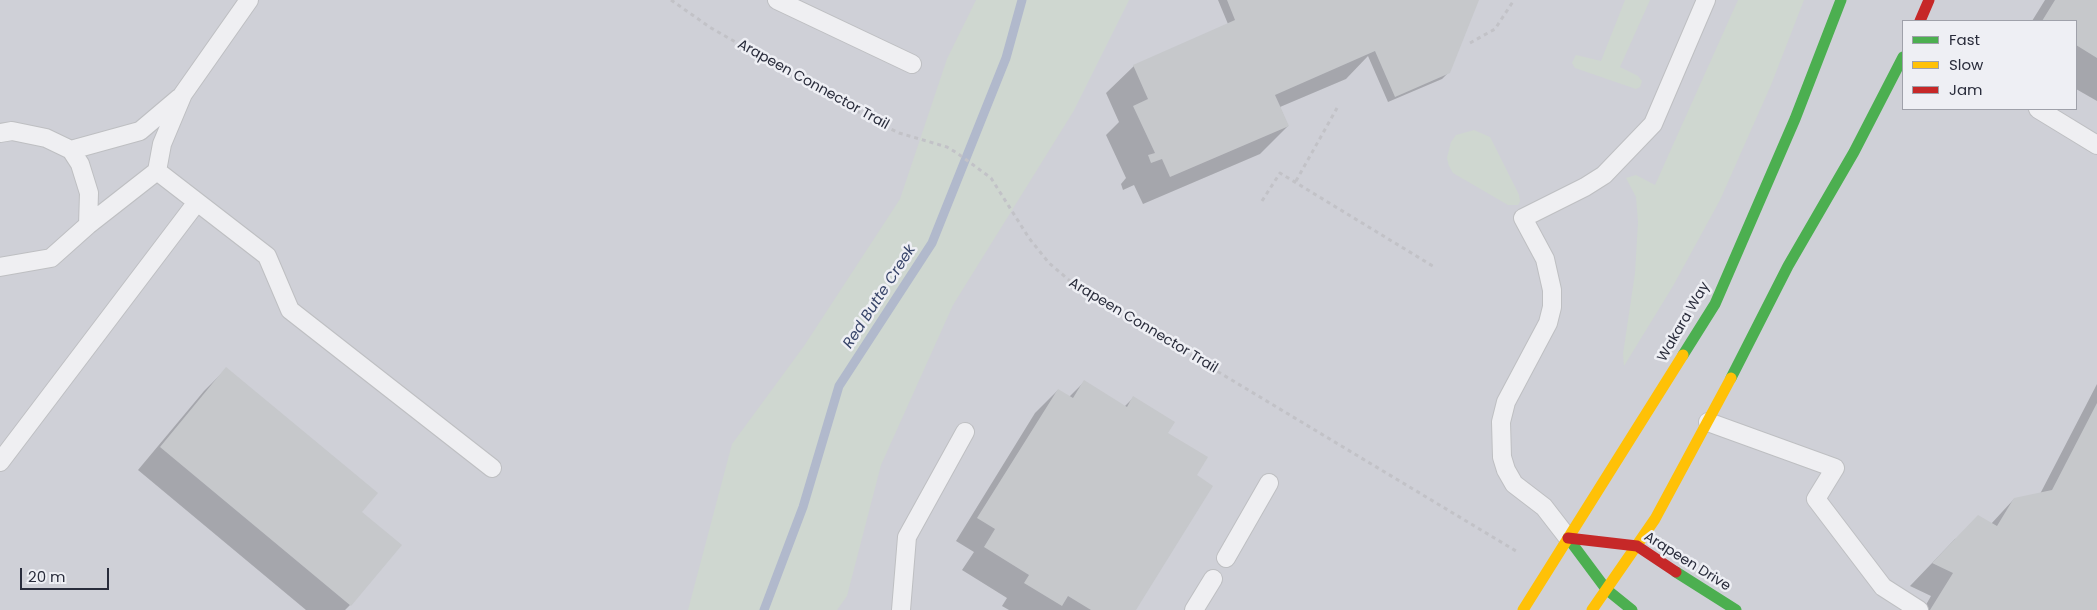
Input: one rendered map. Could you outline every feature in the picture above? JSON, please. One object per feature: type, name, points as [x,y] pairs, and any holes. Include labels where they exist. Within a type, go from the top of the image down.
[{"type":"street","name":"Wakara Way","points":[[1523,610],[1715,304],[1795,119],[1841,0]]},
{"type":"street","points":[[1920,20],[1929,0]]},
{"type":"street","points":[[1592,610],[1637,546],[1708,422],[1788,266],[1854,152],[1902,59]]},
{"type":"street","name":"Arapeen Drive","points":[[1568,538],[1637,546],[1736,610]]},
{"type":"street","points":[[1568,538],[1606,589],[1632,610]]},
{"type":"lane","points":[[0,267],[51,258],[157,170],[162,144],[183,94],[249,0]]},
{"type":"lane","points":[[777,0],[912,64]]},
{"type":"lane","points":[[1568,538],[1544,507],[1514,484],[1502,456],[1501,422],[1506,402],[1544,331],[1552,307],[1552,290],[1545,258],[1523,218],[1585,187],[1604,175],[1653,124],[1706,0]]},
{"type":"lane","points":[[71,150],[140,131],[183,94]]},
{"type":"lane","points":[[2040,110],[2097,145]]},
{"type":"lane","points":[[0,133],[12,131],[46,138],[71,150],[80,164],[89,193],[88,226]]},
{"type":"lane","points":[[157,170],[267,256],[290,310],[492,468]]},
{"type":"lane","points":[[0,462],[197,202]]},
{"type":"lane","points":[[1708,422],[1835,468],[1816,499],[1884,587],[1919,610]]},
{"type":"lane","points":[[901,610],[907,537],[965,432]]},
{"type":"lane","points":[[1226,558],[1269,483]]},
{"type":"lane","points":[[1194,610],[1213,580]]},
{"type":"path","name":"Arapeen Connector Trail","points":[[671,0],[711,28],[876,122],[899,133],[947,147],[979,167],[997,188],[1029,238],[1049,263],[1076,287],[1516,551]]},
{"type":"path","points":[[1470,42],[1495,29],[1514,0]]},
{"type":"path","points":[[1296,181],[1337,108]]},
{"type":"path","points":[[1262,201],[1280,173],[1436,268]]},
{"type":"shaded area","points":[[0,0],[2097,0],[2097,610],[0,610]]},
{"type":"shaded area","points":[[976,0],[1129,0],[1073,112],[953,305],[881,465],[847,596],[837,610],[688,610],[732,444],[804,346],[900,199],[947,59]]},
{"type":"shaded area","points":[[1625,0],[1650,0],[1620,67],[1638,76],[1642,81],[1640,87],[1636,89],[1575,68],[1572,63],[1576,55],[1601,61]]},
{"type":"shaded area","points":[[1738,0],[1804,0],[1771,85],[1720,200],[1673,286],[1624,366],[1623,354],[1635,273],[1638,222],[1636,197],[1626,178],[1636,175],[1655,185]]},
{"type":"shaded area","points":[[1474,130],[1490,137],[1519,195],[1520,201],[1518,205],[1508,205],[1453,173],[1447,158],[1451,142],[1456,135]]},
{"type":"building","points":[[1227,0],[1479,0],[1450,73],[1395,97],[1375,51],[1275,95],[1289,126],[1170,177],[1162,159],[1151,163],[1148,155],[1155,153],[1133,106],[1148,99],[1133,65],[1235,20]]},
{"type":"building","points":[[2055,0],[2097,0],[2097,58],[2077,46],[2077,20],[2043,20]]},
{"type":"building","points":[[226,367],[378,493],[362,512],[402,545],[351,606],[160,447]]},
{"type":"building","points":[[1084,380],[1127,407],[1133,396],[1175,422],[1168,433],[1208,457],[1197,475],[1213,486],[1136,610],[1091,610],[1068,596],[1062,606],[1024,583],[1029,575],[984,547],[995,529],[977,518],[1058,389],[1073,398]]},
{"type":"building","points":[[2097,403],[2097,610],[1930,610],[1953,573],[1932,563],[1978,515],[1997,526],[2014,498],[2052,490]]},
{"type":"waterway","name":"Red Butte Creek","points":[[764,610],[803,507],[839,386],[932,243],[1006,58],[1022,0]]},
{"type":"traffic: fast","points":[[1683,355],[1715,304],[1795,119],[1841,0]]},
{"type":"traffic: fast","points":[[1731,378],[1788,266],[1854,152],[1902,59]]},
{"type":"traffic: fast","points":[[1568,538],[1606,589],[1632,610]]},
{"type":"traffic: fast","points":[[1676,572],[1736,610]]},
{"type":"traffic: slow","points":[[1523,610],[1683,355]]},
{"type":"traffic: slow","points":[[1592,610],[1655,519],[1731,378]]},
{"type":"traffic: jam","points":[[1920,20],[1929,0]]},
{"type":"traffic: jam","points":[[1568,538],[1637,546],[1676,572]]}]
